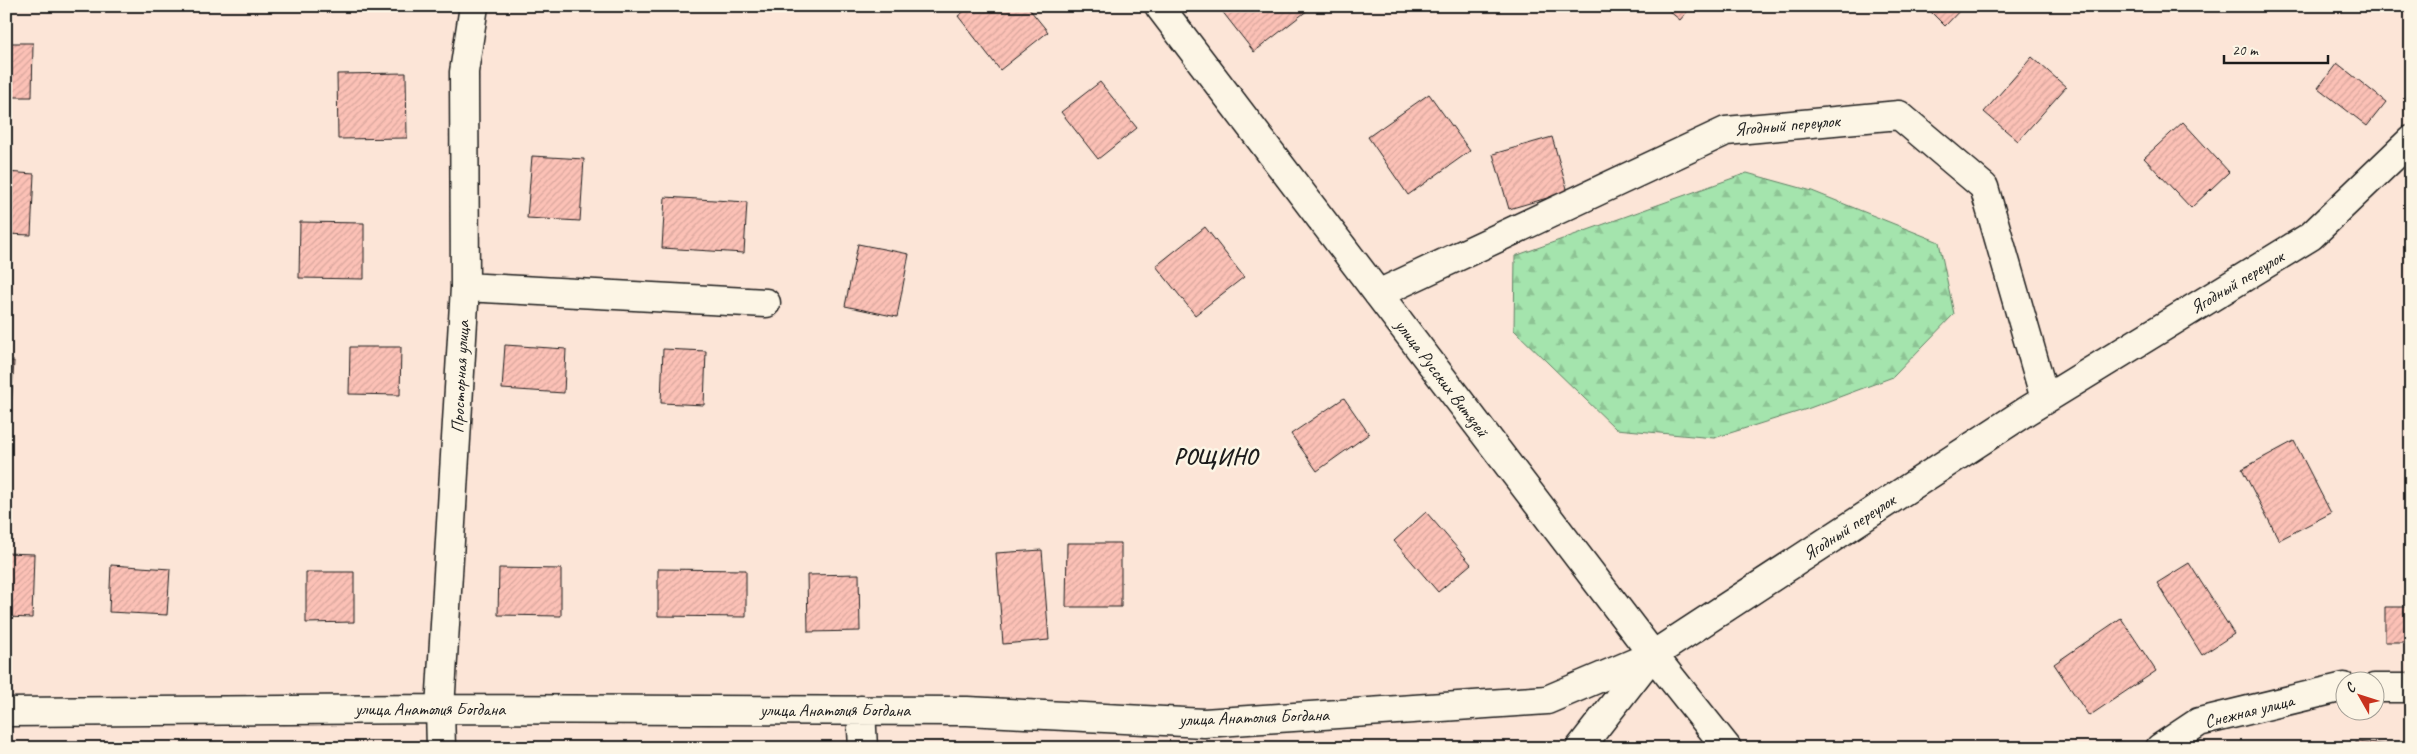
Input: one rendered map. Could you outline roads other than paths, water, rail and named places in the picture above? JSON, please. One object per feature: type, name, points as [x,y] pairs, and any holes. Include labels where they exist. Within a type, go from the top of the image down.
[{"type":"street","name":"Просторная улица","points":[[441,748],[440,709],[465,287],[464,72],[474,6]]},
{"type":"street","name":"улица Русских Витязей","points":[[1159,6],[1653,655],[1727,748]]},
{"type":"street","name":"Ягодный переулок","points":[[1378,294],[1726,131],[1898,115],[1984,187],[2045,399]]},
{"type":"street","name":"Ягодный переулок","points":[[1653,655],[2045,399],[2311,236],[2411,140]]},
{"type":"street","points":[[465,287],[766,303]]},
{"type":"street","points":[[1580,748],[1653,655]]},
{"type":"street","name":"улица Анатолия Богдана","points":[[6,712],[440,709],[861,710],[966,711],[1204,723],[1547,700],[1653,655]]},
{"type":"street","points":[[2384,688],[2411,688]]},
{"type":"street","name":"Снежная улица","points":[[2160,748],[2199,722],[2334,689]]},
{"type":"street","points":[[861,710],[862,748]]},
{"type":"district","name":"РОЩИНО","points":[[1216,457]]}]
